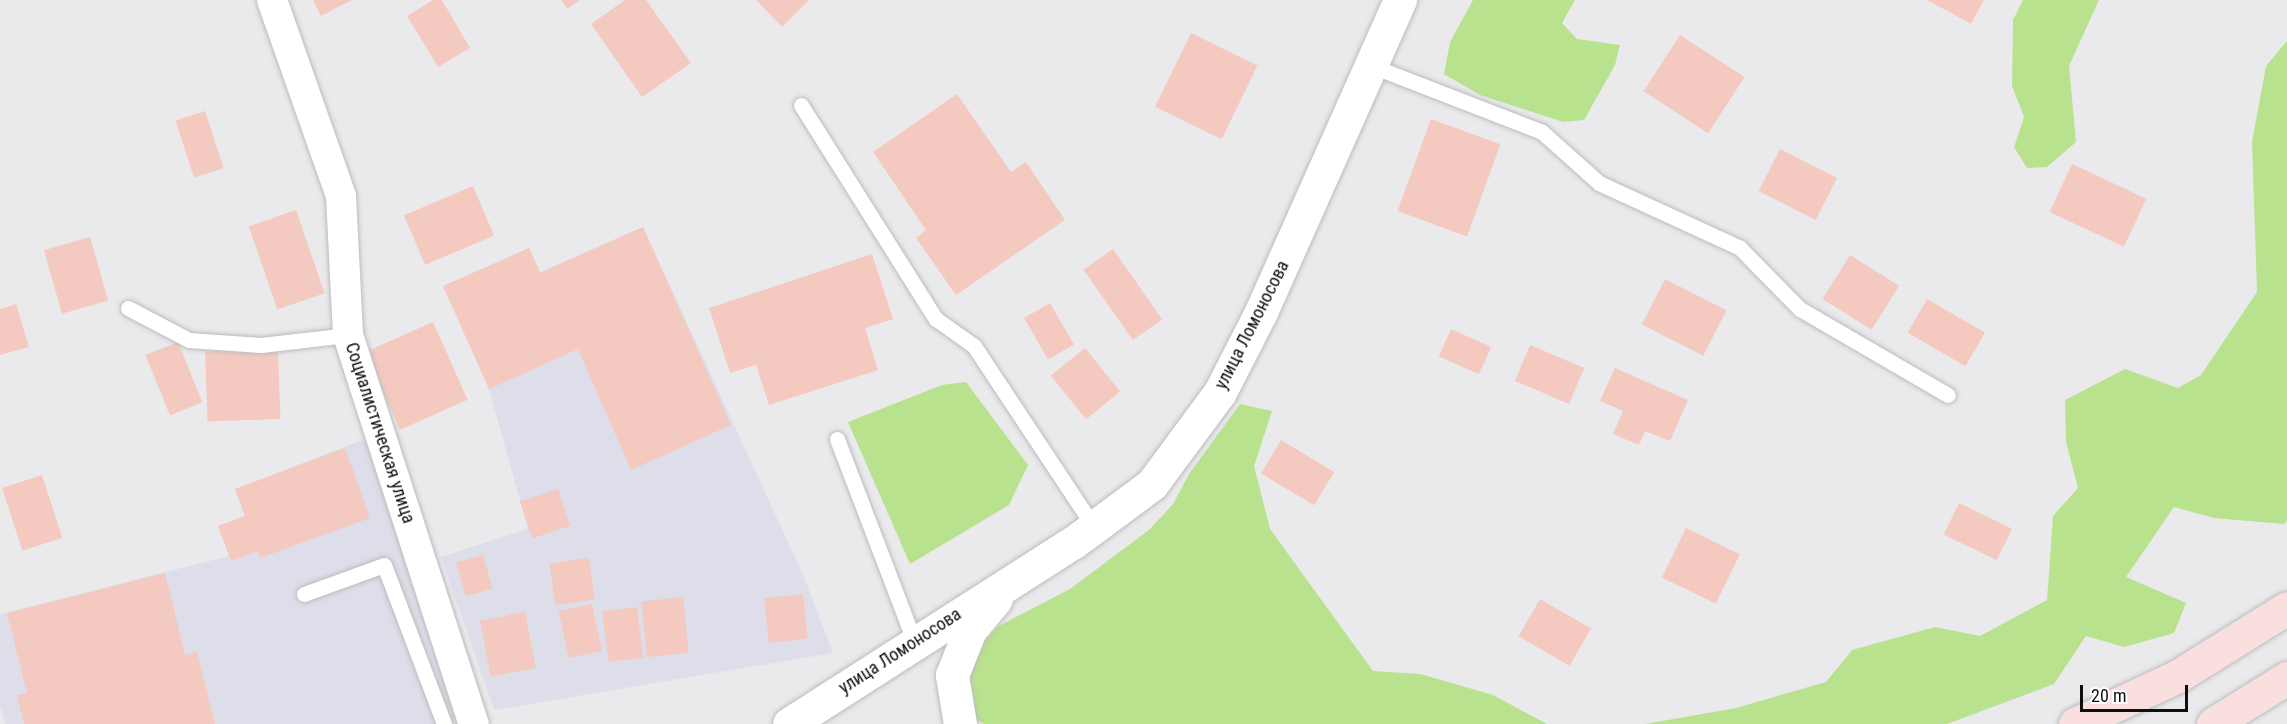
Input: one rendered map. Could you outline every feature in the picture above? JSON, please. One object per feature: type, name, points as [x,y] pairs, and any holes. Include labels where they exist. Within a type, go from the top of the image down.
[{"type":"main road","points":[[2075,724],[2178,676],[2287,608]]},
{"type":"main road","points":[[2213,724],[2287,678]]},
{"type":"street","name":"Социалистическая улица","points":[[272,0],[341,196],[348,335],[474,724]]},
{"type":"street","name":"улица Ломоносова","points":[[789,724],[914,641],[1094,527],[1152,484],[1220,392],[1268,299],[1400,0]]},
{"type":"street","name":"улица Ломоносова","points":[[960,724],[952,675],[970,630],[1012,579]]},
{"type":"lane","points":[[1372,66],[1542,132],[1599,183],[1740,248],[1800,309],[1948,395]]},
{"type":"lane","points":[[801,105],[936,319],[974,346],[1094,527]]},
{"type":"lane","points":[[128,308],[189,340],[261,345],[348,335]]},
{"type":"lane","points":[[837,439],[914,641]]},
{"type":"lane","points":[[304,594],[384,565],[444,724]]},
{"type":"shaded area","points":[[643,227],[804,577],[833,653],[494,710],[441,557],[528,529],[489,389],[443,286],[529,248],[540,272]]},
{"type":"shaded area","points":[[365,439],[464,715],[439,724],[5,724],[0,705],[0,614],[229,556],[218,526],[245,516],[235,489]]},
{"type":"green space","points":[[1473,0],[1575,0],[1562,23],[1577,39],[1620,45],[1615,65],[1584,120],[1563,122],[1480,95],[1444,74],[1450,42]]},
{"type":"green space","points":[[2023,0],[2099,0],[2069,66],[2076,142],[2047,167],[2027,168],[2014,147],[2024,117],[2012,86],[2013,20]]},
{"type":"green space","points":[[2287,41],[2287,520],[2284,524],[2214,518],[2174,507],[2126,577],[2186,603],[2174,633],[2124,647],[2086,636],[2054,684],[1947,724],[1645,724],[1736,708],[1826,682],[1852,650],[1935,627],[1980,636],[2047,600],[2053,516],[2078,488],[2066,442],[2065,400],[2125,369],[2178,388],[2201,375],[2257,292],[2252,142],[2266,66]]},
{"type":"green space","points":[[966,382],[1028,465],[1009,505],[910,564],[848,422],[942,385]]},
{"type":"green space","points":[[1240,404],[1272,411],[1254,466],[1270,529],[1373,671],[1420,674],[1493,695],[1547,724],[984,724],[976,719],[968,693],[971,657],[997,627],[1070,589],[1149,530],[1173,504],[1189,474]]},
{"type":"building","points":[[313,0],[352,0],[321,16]]},
{"type":"building","points":[[433,0],[442,0],[470,48],[438,67],[407,16]]},
{"type":"building","points":[[561,0],[580,0],[567,9]]},
{"type":"building","points":[[625,0],[646,0],[691,63],[642,97],[591,24]]},
{"type":"building","points":[[756,0],[809,0],[782,27]]},
{"type":"building","points":[[1927,0],[1984,0],[1971,24]]},
{"type":"building","points":[[1191,33],[1258,65],[1222,139],[1155,107]]},
{"type":"building","points":[[1680,35],[1745,77],[1708,133],[1644,91]]},
{"type":"building","points":[[957,94],[1011,172],[1026,162],[1065,220],[956,295],[916,238],[926,230],[873,152]]},
{"type":"building","points":[[205,111],[224,168],[194,178],[176,121]]},
{"type":"building","points":[[1431,119],[1501,144],[1467,236],[1397,211]]},
{"type":"building","points":[[1780,149],[1837,178],[1816,220],[1759,191]]},
{"type":"building","points":[[2072,164],[2146,199],[2124,247],[2050,212]]},
{"type":"building","points":[[473,186],[494,236],[425,265],[404,215]]},
{"type":"building","points":[[296,210],[325,293],[277,309],[249,226]]},
{"type":"building","points":[[643,227],[731,425],[631,470],[578,349],[489,389],[443,286],[529,248],[540,273]]},
{"type":"building","points":[[90,237],[108,300],[62,314],[44,250]]},
{"type":"building","points":[[1113,249],[1162,319],[1133,340],[1084,270]]},
{"type":"building","points":[[872,254],[893,319],[865,328],[878,370],[769,405],[756,365],[730,373],[709,308]]},
{"type":"building","points":[[1850,255],[1899,286],[1872,330],[1822,299]]},
{"type":"building","points":[[1665,279],[1726,310],[1703,356],[1642,324]]},
{"type":"building","points":[[1927,299],[1985,332],[1966,366],[1908,333]]},
{"type":"building","points":[[1050,303],[1074,345],[1048,360],[1024,318]]},
{"type":"building","points":[[16,304],[29,347],[0,355],[0,309]]},
{"type":"building","points":[[433,322],[468,400],[400,430],[365,352]]},
{"type":"building","points":[[1451,329],[1491,347],[1479,374],[1439,356]]},
{"type":"building","points":[[178,342],[202,402],[170,415],[146,355]]},
{"type":"building","points":[[1530,345],[1584,368],[1569,404],[1515,381]]},
{"type":"building","points":[[1085,348],[1120,392],[1086,419],[1051,376]]},
{"type":"building","points":[[278,349],[280,419],[207,422],[205,352]]},
{"type":"building","points":[[1615,368],[1688,400],[1670,441],[1645,431],[1639,445],[1613,434],[1623,411],[1600,401]]},
{"type":"building","points":[[1281,440],[1334,472],[1314,505],[1261,473]]},
{"type":"building","points":[[345,448],[370,518],[260,558],[258,551],[231,561],[218,526],[245,516],[235,489]]},
{"type":"building","points":[[42,475],[62,538],[22,551],[2,488]]},
{"type":"building","points":[[558,489],[570,526],[532,538],[520,501]]},
{"type":"building","points":[[1959,503],[2012,529],[1997,560],[1944,534]]},
{"type":"building","points":[[1686,528],[1740,554],[1716,604],[1662,577]]},
{"type":"building","points":[[483,555],[493,589],[466,596],[456,563]]},
{"type":"building","points":[[589,558],[595,600],[555,605],[549,564]]},
{"type":"building","points":[[165,573],[185,655],[197,652],[215,724],[24,724],[17,695],[27,693],[7,613]]},
{"type":"building","points":[[803,594],[808,639],[769,643],[764,598]]},
{"type":"building","points":[[683,597],[689,653],[647,657],[641,601]]},
{"type":"building","points":[[1540,599],[1591,628],[1570,666],[1518,636]]},
{"type":"building","points":[[592,604],[602,651],[569,658],[559,611]]},
{"type":"building","points":[[637,607],[643,658],[608,662],[602,611]]},
{"type":"building","points":[[525,612],[536,668],[491,677],[480,621]]}]
